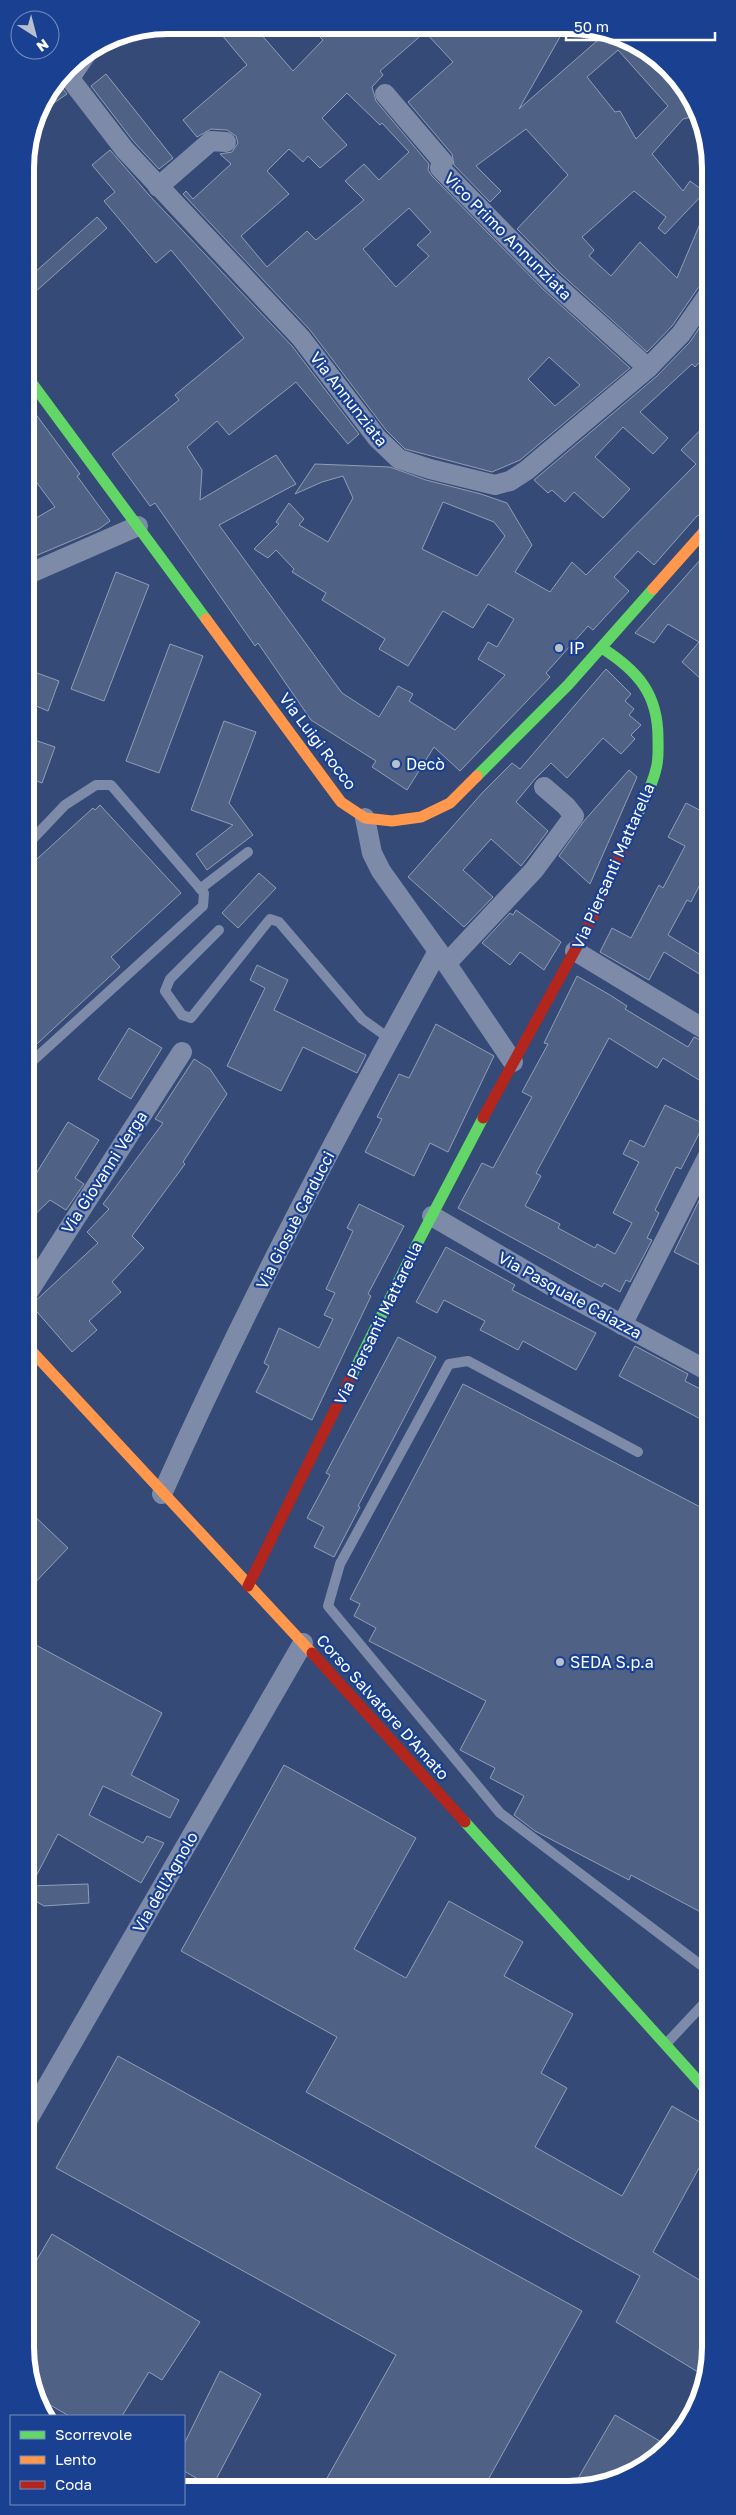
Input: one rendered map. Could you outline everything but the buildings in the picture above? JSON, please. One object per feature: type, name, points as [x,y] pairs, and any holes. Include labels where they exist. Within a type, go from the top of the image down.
[{"type":"street","name":"Via Annunziata","points":[[69,77],[125,150],[301,338],[377,438],[399,459],[430,469],[495,485],[510,480],[527,470],[648,368],[681,334],[702,304]]},
{"type":"street","name":"Vico Primo Annunziata","points":[[385,94],[433,148],[443,162],[440,168],[551,281],[648,368]]},
{"type":"street","points":[[158,187],[211,142],[226,142]]},
{"type":"street","name":"Via Luigi Rocco","points":[[34,386],[342,802],[365,818],[392,821],[421,818],[450,803],[568,685],[702,534]]},
{"type":"street","points":[[34,572],[138,526]]},
{"type":"street","name":"Via Piersanti Mattarella","points":[[248,1586],[432,1216],[558,976],[575,951],[626,846],[656,768],[656,711],[649,692],[626,664],[602,648]]},
{"type":"street","name":"Via Giosuè Carducci","points":[[162,1494],[280,1246],[390,1038],[443,957],[534,870],[574,816],[566,806],[544,787]]},
{"type":"street","points":[[365,818],[372,853],[381,871],[443,957],[513,1062]]},
{"type":"street","points":[[575,951],[702,1028]]},
{"type":"street","name":"Via Giovanni Verga","points":[[34,1282],[182,1052]]},
{"type":"street","points":[[622,1325],[702,1168]]},
{"type":"street","name":"Via Pasquale Caiazza","points":[[432,1216],[622,1325],[702,1368]]},
{"type":"street","name":"Corso Salvatore D'Amato","points":[[34,1354],[162,1494],[303,1643],[702,2085]]},
{"type":"street","name":"Via dell'Agnolo","points":[[34,2109],[303,1643]]},
{"type":"lane","points":[[34,838],[65,805],[96,785],[111,785],[204,893],[203,906],[34,1060]]},
{"type":"lane","points":[[200,889],[248,852]]},
{"type":"lane","points":[[219,930],[170,979],[166,991],[182,1015],[191,1018],[270,919],[279,922],[362,1020],[390,1038]]},
{"type":"lane","points":[[638,1452],[468,1361],[449,1364],[340,1564],[328,1606],[500,1813],[702,1966]]},
{"type":"lane","points":[[666,2045],[702,2006]]},
{"type":"traffic: fast","points":[[34,386],[206,619]]},
{"type":"traffic: fast","points":[[477,776],[568,685],[653,589]]},
{"type":"traffic: fast","points":[[602,648],[626,666],[644,685],[650,696],[657,722],[657,765],[652,783],[634,823]]},
{"type":"traffic: fast","points":[[351,1377],[416,1246],[483,1118]]},
{"type":"traffic: fast","points":[[465,1822],[702,2085]]},
{"type":"traffic: slow","points":[[653,589],[702,534]]},
{"type":"traffic: slow","points":[[206,619],[341,802],[365,818],[392,821],[421,817],[450,803],[477,776]]},
{"type":"traffic: slow","points":[[34,1354],[312,1653]]},
{"type":"traffic: jam","points":[[483,1118],[592,919],[634,823]]},
{"type":"traffic: jam","points":[[248,1586],[351,1377]]},
{"type":"traffic: jam","points":[[312,1653],[465,1822]]},
{"type":"place","name":"IP","points":[[559,648]]},
{"type":"place","name":"Decò","points":[[396,764]]},
{"type":"place","name":"SEDA S.p.a","points":[[560,1662]]}]
